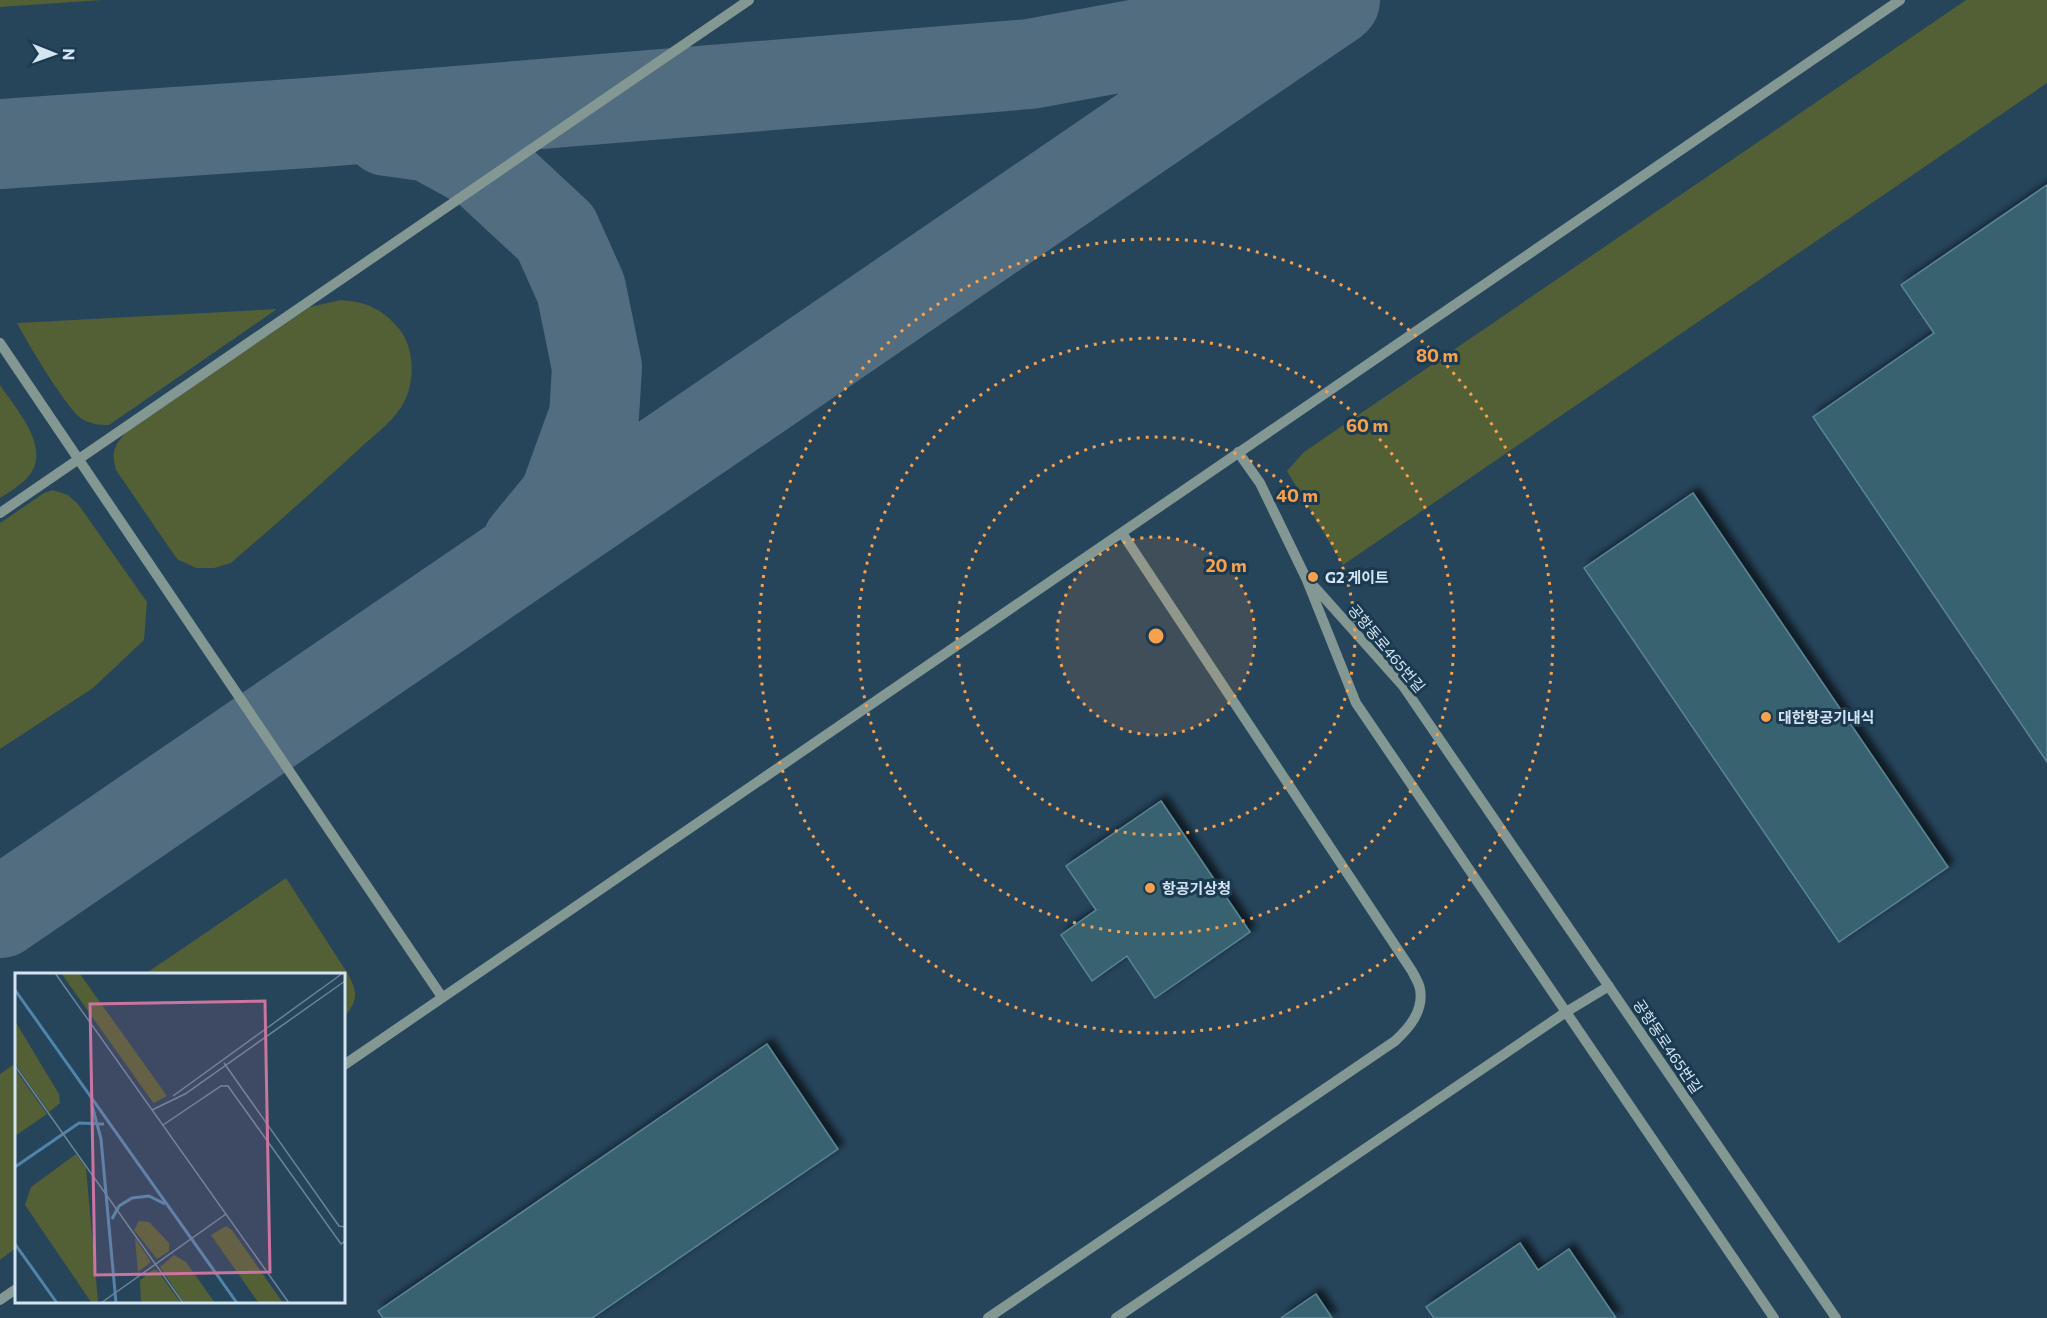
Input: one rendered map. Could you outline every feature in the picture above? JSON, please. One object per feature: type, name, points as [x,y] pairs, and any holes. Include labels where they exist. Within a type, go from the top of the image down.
[{"type":"lane","points":[[0,513],[750,0]]},
{"type":"lane","points":[[345,1064],[1900,0]]},
{"type":"lane","points":[[0,343],[80,458],[442,997]]},
{"type":"lane","points":[[1238,452],[1260,483],[1306,578],[1356,704],[1774,1318]]},
{"type":"lane","points":[[988,1318],[1395,1041],[1409,1028],[1418,1011],[1420,991],[1412,971],[1122,533]]},
{"type":"lane","name":"공항동로465번길","points":[[1306,578],[1403,686],[1836,1318]]},
{"type":"lane","points":[[1116,1318],[1566,1012],[1609,986]]},
{"type":"lane","points":[[0,1300],[15,1290]]},
{"type":"green space","points":[[0,0],[103,0],[0,7]]},
{"type":"green space","points":[[1966,0],[2047,0],[2047,83],[1343,565],[1287,471],[1304,452]]},
{"type":"green space","points":[[341,300],[367,305],[381,312],[405,337],[412,373],[408,392],[401,407],[384,427],[231,563],[214,568],[196,568],[177,559],[116,470],[114,454],[119,441],[126,432],[310,307]]},
{"type":"green space","points":[[277,309],[109,425],[88,422],[75,412],[47,374],[17,323]]},
{"type":"green space","points":[[0,385],[31,433],[36,458],[33,471],[23,482],[0,498]]},
{"type":"green space","points":[[53,490],[68,495],[78,504],[147,602],[144,640],[93,688],[0,749],[0,523],[44,493]]},
{"type":"green space","points":[[286,878],[348,974],[355,997],[345,1016],[345,973],[146,973]]},
{"type":"green space","points":[[15,1064],[15,1249],[0,1260],[0,1074]]},
{"type":"building","points":[[2047,185],[2047,762],[1813,417],[1934,333],[1901,285]]},
{"type":"building","name":"대한항공기내식","points":[[1693,493],[1948,867],[1839,942],[1584,568]]},
{"type":"building","name":"항공기상청","points":[[1161,801],[1250,932],[1155,998],[1127,956],[1092,981],[1061,935],[1096,910],[1066,866]]},
{"type":"building","points":[[767,1044],[838,1149],[592,1318],[383,1318],[378,1311]]},
{"type":"building","points":[[1520,1243],[1538,1270],[1569,1249],[1616,1318],[1434,1318],[1426,1307]]},
{"type":"building","points":[[1316,1294],[1332,1318],[1281,1318]]},
{"type":"taxiway","points":[[0,913],[1335,0]]},
{"type":"taxiway","points":[[0,144],[321,122],[1030,64],[1160,40],[1291,1]]},
{"type":"taxiway","points":[[387,131],[430,137],[485,167],[556,233],[581,289],[597,367],[594,416],[564,499],[527,544]]},
{"type":"place","name":"G2 게이트","points":[[1313,577]]},
{"type":"place","name":"대한항공기내식","points":[[1766,717]]},
{"type":"place","name":"항공기상청","points":[[1150,888]]}]
